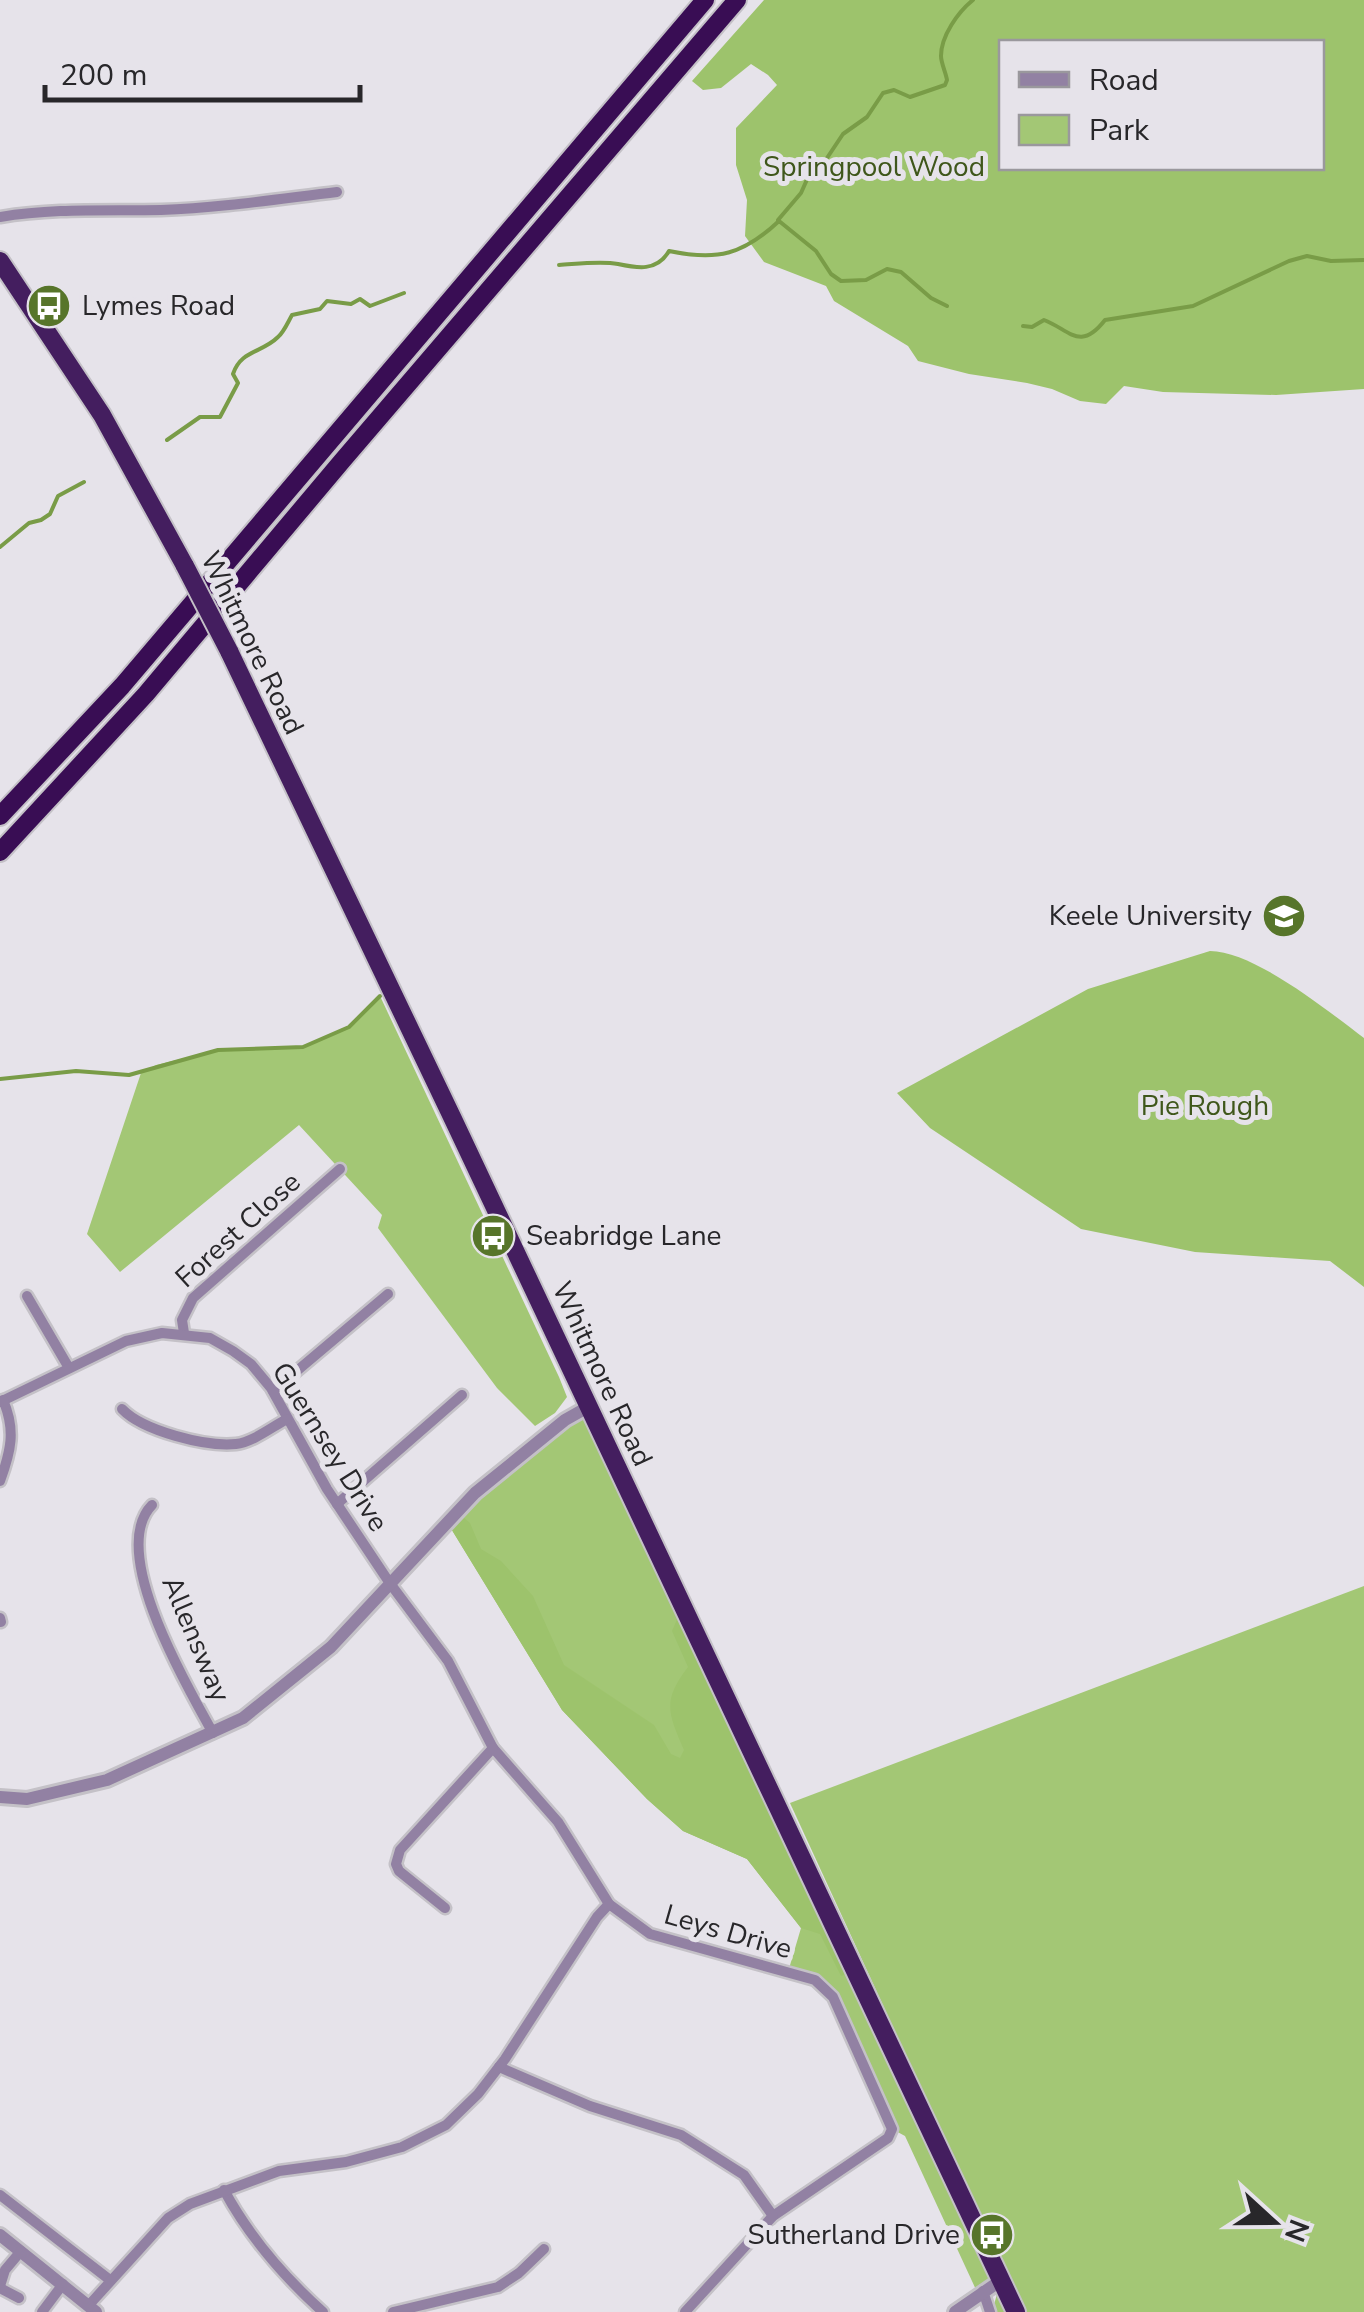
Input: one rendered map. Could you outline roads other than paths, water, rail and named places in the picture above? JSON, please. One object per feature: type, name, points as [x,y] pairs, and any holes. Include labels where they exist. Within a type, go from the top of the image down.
[{"type":"highway","points":[[0,816],[122,686],[705,0]]},
{"type":"highway","points":[[0,852],[146,694],[737,0]]},
{"type":"highway","name":"Whitmore Road","points":[[0,261],[102,415],[228,651],[1016,2312]]},
{"type":"street","points":[[0,217],[62,210],[178,209],[336,192]]},
{"type":"street","name":"Forest Close","points":[[184,1333],[182,1320],[193,1298],[340,1168]]},
{"type":"street","points":[[273,1392],[388,1294]]},
{"type":"street","points":[[27,1296],[70,1368]]},
{"type":"street","name":"Guernsey Drive","points":[[2,1401],[126,1341],[162,1332],[210,1338],[251,1364],[273,1392],[337,1504],[389,1582]]},
{"type":"street","points":[[337,1504],[462,1395]]},
{"type":"street","points":[[0,1481],[12,1437],[12,1420],[2,1401]]},
{"type":"street","points":[[0,1797],[54,1795],[107,1780],[213,1733],[268,1700],[331,1647],[475,1493],[564,1420],[588,1406]]},
{"type":"street","points":[[122,1409],[133,1420],[151,1428],[188,1438],[237,1444],[287,1418]]},
{"type":"street","name":"Allensway","points":[[152,1505],[138,1536],[138,1558],[171,1652],[213,1733]]},
{"type":"street","name":"Leys Drive","points":[[389,1582],[448,1661],[493,1748],[558,1822],[609,1904],[650,1934],[816,1980],[833,1997],[892,2129],[888,2138],[773,2216]]},
{"type":"street","points":[[445,1908],[400,1872],[396,1864],[400,1850],[493,1748]]},
{"type":"street","points":[[0,2235],[93,2309],[110,2280],[168,2218],[190,2204],[278,2171],[346,2162],[402,2147],[446,2125],[499,2067],[596,1917],[609,1904]]},
{"type":"street","points":[[499,2067],[590,2106],[680,2135],[744,2175],[773,2216],[685,2312]]},
{"type":"street","points":[[224,2190],[246,2229],[274,2264],[323,2312]]},
{"type":"street","points":[[0,2196],[110,2280]]},
{"type":"street","points":[[393,2312],[498,2287],[519,2274],[544,2250]]},
{"type":"street","points":[[19,2298],[0,2287],[5,2270],[21,2251]]},
{"type":"street","points":[[955,2312],[1000,2281]]},
{"type":"street","points":[[42,2312],[63,2284]]},
{"type":"street","points":[[983,2291],[990,2312]]},
{"type":"waterway","points":[[778,220],[801,193],[809,175],[825,161],[843,134],[867,117],[883,93],[894,90],[910,97],[945,85],[941,56],[944,40],[956,18],[973,0]]},
{"type":"waterway","points":[[559,265],[604,263],[646,267],[659,262],[669,251],[715,255],[741,248],[779,221],[816,251],[831,274],[841,281],[866,280],[887,269],[901,272],[931,298],[947,306]]},
{"type":"waterway","points":[[1023,326],[1032,327],[1044,320],[1082,337],[1105,320],[1193,306],[1307,256],[1331,261],[1364,260]]},
{"type":"waterway","points":[[167,440],[200,417],[220,417],[238,383],[233,374],[241,360],[278,337],[292,315],[320,309],[327,301],[351,304],[360,299],[370,306],[404,293]]},
{"type":"waterway","points":[[0,547],[29,523],[50,514],[58,496],[84,482]]},
{"type":"waterway","points":[[0,1079],[76,1071],[129,1075],[218,1050],[303,1047],[349,1027],[380,996]]},
{"type":"place","name":"Lymes Road","points":[[49,306]]},
{"type":"place","name":"Keele University","points":[[1284,916]]},
{"type":"place","name":"Seabridge Lane","points":[[493,1236]]},
{"type":"place","name":"Sutherland Drive","points":[[992,2235]]},
{"type":"park label","name":"Springpool Wood","points":[[874,167]]},
{"type":"park label","name":"Pie Rough","points":[[1205,1106]]}]
